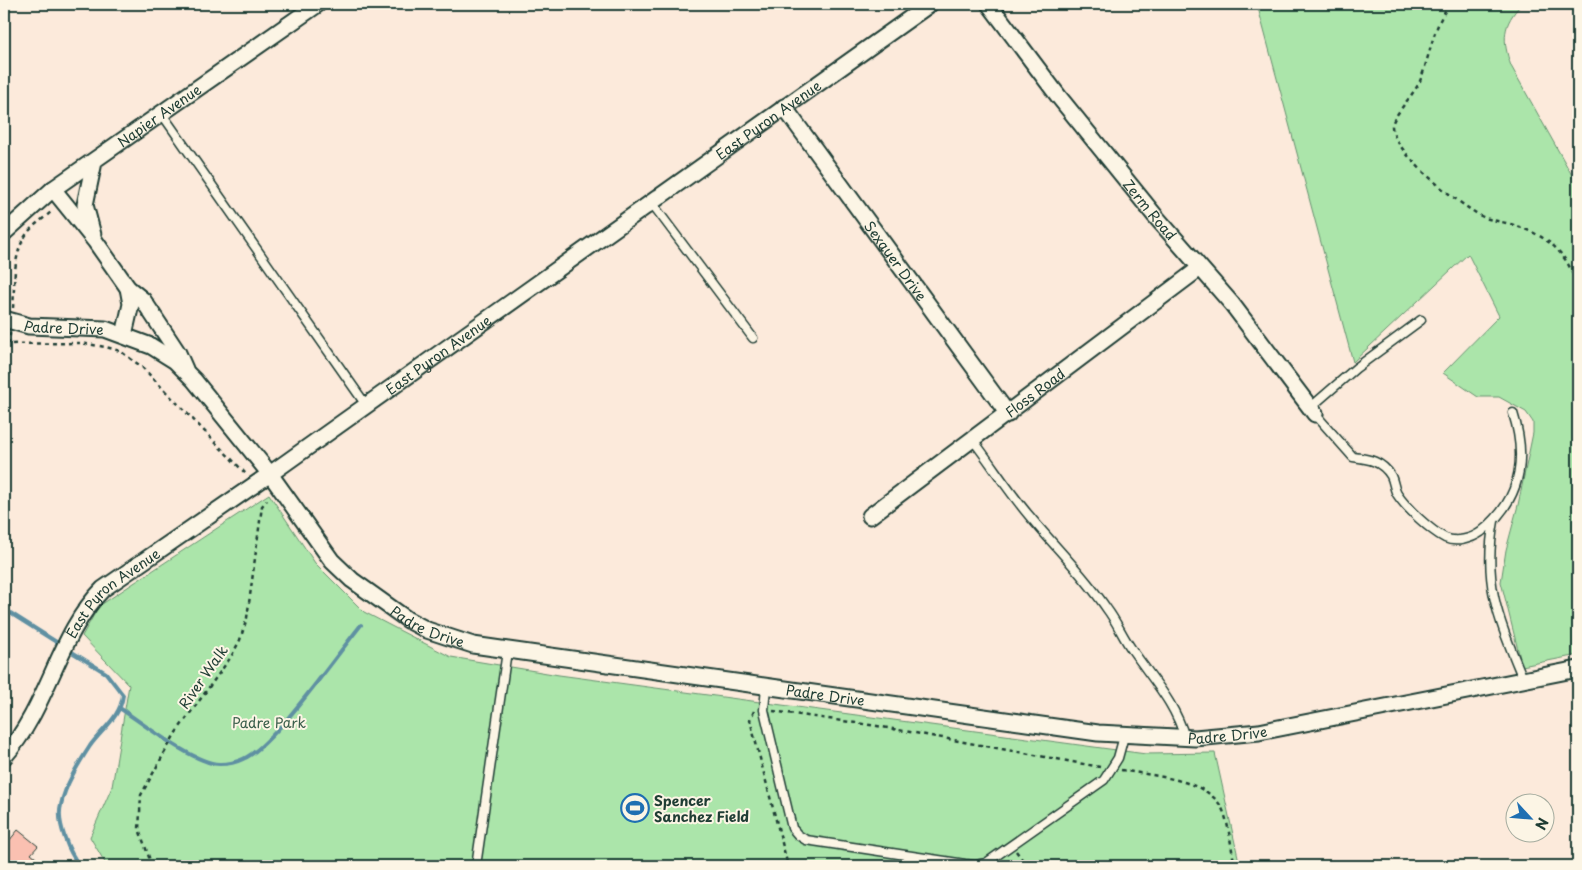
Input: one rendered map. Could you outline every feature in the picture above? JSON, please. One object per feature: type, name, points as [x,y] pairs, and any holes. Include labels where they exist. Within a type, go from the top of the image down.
[{"type":"street","name":"Napier Avenue","points":[[4,233],[53,189],[318,4]]},
{"type":"street","name":"East Pyron Avenue","points":[[4,757],[23,733],[83,611],[103,589],[270,474],[930,4]]},
{"type":"street","name":"Zerm Road","points":[[988,4],[1071,112],[1232,304],[1313,410]]},
{"type":"street","name":"Sexauer Drive","points":[[784,107],[1008,414]]},
{"type":"street","name":"Padre Drive","points":[[94,162],[86,205],[87,219],[95,241]]},
{"type":"street","name":"Padre Drive","points":[[53,189],[95,241],[128,288],[143,300],[178,353],[185,371]]},
{"type":"street","name":"Floss Road","points":[[870,516],[1200,268]]},
{"type":"street","points":[[124,334],[130,304],[128,288]]},
{"type":"street","name":"Padre Drive","points":[[9,321],[30,326],[105,329],[124,334],[151,346],[185,371],[270,474],[332,560],[370,595],[427,630],[473,645],[1124,736],[1185,738],[1259,732],[1578,669]]},
{"type":"lane","points":[[162,114],[366,405]]},
{"type":"lane","points":[[651,202],[753,338]]},
{"type":"lane","points":[[1422,320],[1356,368],[1313,410],[1353,457],[1371,459],[1382,464],[1392,477],[1396,494],[1429,527],[1446,538],[1458,541],[1477,535],[1494,522],[1513,497],[1519,472],[1521,437],[1514,413]]},
{"type":"lane","points":[[973,440],[999,474],[1010,493],[1066,555],[1107,609],[1132,650],[1170,701],[1177,714],[1185,738]]},
{"type":"lane","points":[[1494,522],[1489,547],[1490,582],[1497,615],[1523,680]]},
{"type":"lane","points":[[476,866],[507,651]]},
{"type":"lane","points":[[766,687],[764,710],[792,828],[798,836],[806,840],[965,865],[986,863],[1104,780],[1118,758],[1124,736]]},
{"type":"path","points":[[1450,4],[1439,22],[1419,83],[1412,97],[1394,119],[1392,126],[1398,142],[1436,183],[1472,210],[1493,222],[1514,225],[1543,238],[1555,248],[1572,268],[1578,288]]},
{"type":"path","points":[[9,344],[9,321],[17,257],[23,239],[30,230],[57,207]]},
{"type":"path","points":[[4,344],[96,345],[113,348],[127,355],[142,367],[249,477]]},
{"type":"path","name":"River Walk","points":[[152,866],[140,834],[139,805],[145,785],[175,734],[231,657],[245,629],[262,506],[267,500],[266,495]]},
{"type":"path","points":[[788,866],[750,720],[756,709],[877,726],[1176,779],[1206,792],[1224,811],[1235,866]]},
{"type":"path","points":[[1012,844],[1027,866]]},
{"type":"green space","points":[[1257,4],[1522,4],[1515,11],[1507,26],[1505,40],[1508,57],[1511,66],[1578,186],[1578,655],[1522,666],[1501,582],[1506,550],[1518,505],[1533,433],[1533,422],[1526,412],[1499,397],[1478,397],[1443,373],[1499,316],[1468,254],[1353,362]]},
{"type":"green space","name":"Padre Park","points":[[269,494],[315,563],[364,612],[451,657],[559,675],[1146,754],[1215,753],[1240,866],[107,866],[90,837],[112,787],[129,685],[82,636],[99,606]]},
{"type":"building","points":[[18,830],[38,846],[31,854],[36,858],[30,866],[16,866],[4,856],[4,847]]},
{"type":"waterway","points":[[4,609],[61,645]]},
{"type":"waterway","points":[[121,709],[169,742],[197,758],[220,764],[238,761],[255,751],[287,719],[361,625]]},
{"type":"waterway","points":[[67,649],[106,673],[123,695],[115,716],[90,746],[77,767],[69,782],[61,805],[60,820],[64,837],[80,866]]},
{"type":"place","name":"Spencer Sanchez Field","points":[[635,808]]}]
